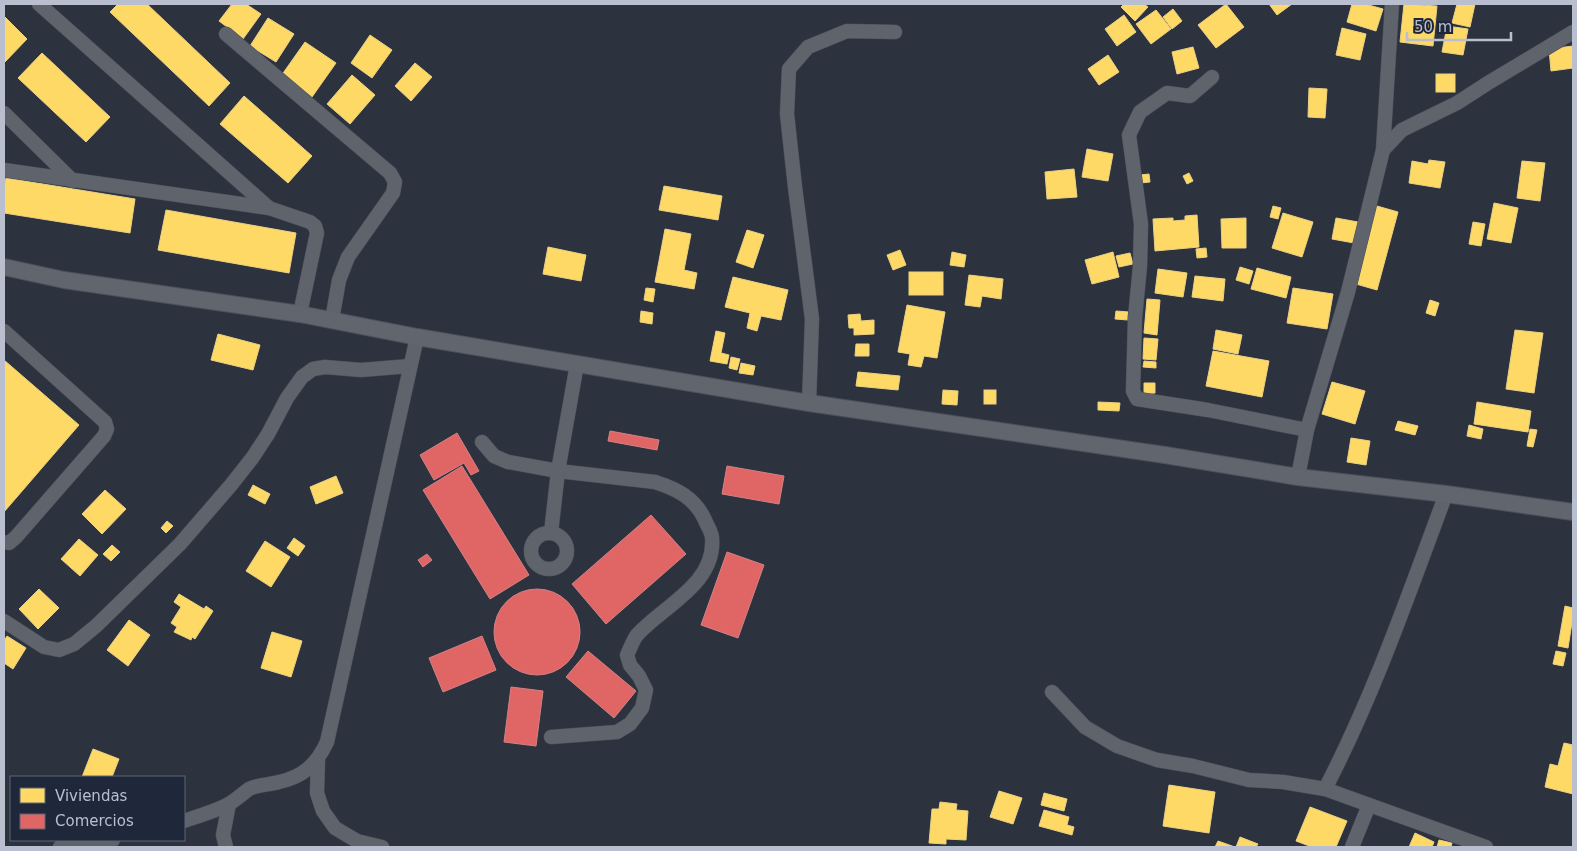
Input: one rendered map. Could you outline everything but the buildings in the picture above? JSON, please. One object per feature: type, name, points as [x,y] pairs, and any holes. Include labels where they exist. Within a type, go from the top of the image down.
[{"type":"main road","points":[[4,267],[64,280],[300,314],[417,337],[810,403],[1298,477],[1446,494],[1573,512]]},
{"type":"street","points":[[39,4],[269,208]]},
{"type":"street","points":[[1298,477],[1307,430],[1348,292],[1382,150],[1392,4]]},
{"type":"street","points":[[810,403],[812,319],[794,187],[787,114],[789,68],[808,47],[847,31],[895,32]]},
{"type":"street","points":[[1382,150],[1402,130],[1457,103],[1573,32]]},
{"type":"street","points":[[226,34],[390,173],[395,182],[393,193],[348,257],[339,280],[332,320]]},
{"type":"street","points":[[1212,77],[1190,96],[1166,93],[1140,112],[1129,135],[1141,224],[1140,266],[1134,318],[1133,391],[1137,399],[1208,410],[1307,430]]},
{"type":"street","points":[[4,113],[73,181]]},
{"type":"street","points":[[4,170],[269,208],[310,222],[315,226],[317,233],[300,314]]},
{"type":"street","points":[[4,331],[106,422],[107,429],[104,436],[16,537],[9,542],[4,542]]},
{"type":"street","points":[[382,847],[357,841],[335,828],[324,811],[317,793],[318,760],[326,742],[417,337]]},
{"type":"street","points":[[551,533],[558,471],[577,364]]},
{"type":"street","points":[[4,621],[44,647],[59,650],[74,644],[96,626],[180,544],[231,486],[268,434],[287,398],[302,377],[313,369],[325,367],[361,370],[410,366]]},
{"type":"street","points":[[482,442],[494,456],[508,462],[558,471],[655,482],[669,487],[686,495],[702,512],[712,537],[710,558],[699,581],[636,636],[626,655],[630,666],[639,676],[646,690],[642,708],[630,724],[617,732],[551,737]]},
{"type":"street","points":[[1325,789],[1343,754],[1392,638],[1446,494]]},
{"type":"street","points":[[1052,692],[1086,728],[1117,746],[1157,760],[1193,766],[1249,780],[1283,782],[1325,789],[1486,847]]},
{"type":"street","points":[[185,821],[229,804],[250,789],[265,784],[278,783],[301,775],[318,760]]},
{"type":"street","points":[[226,847],[223,835],[229,804]]},
{"type":"street","points":[[1352,847],[1369,806]]},
{"type":"street","points":[[60,847],[105,841]]}]
